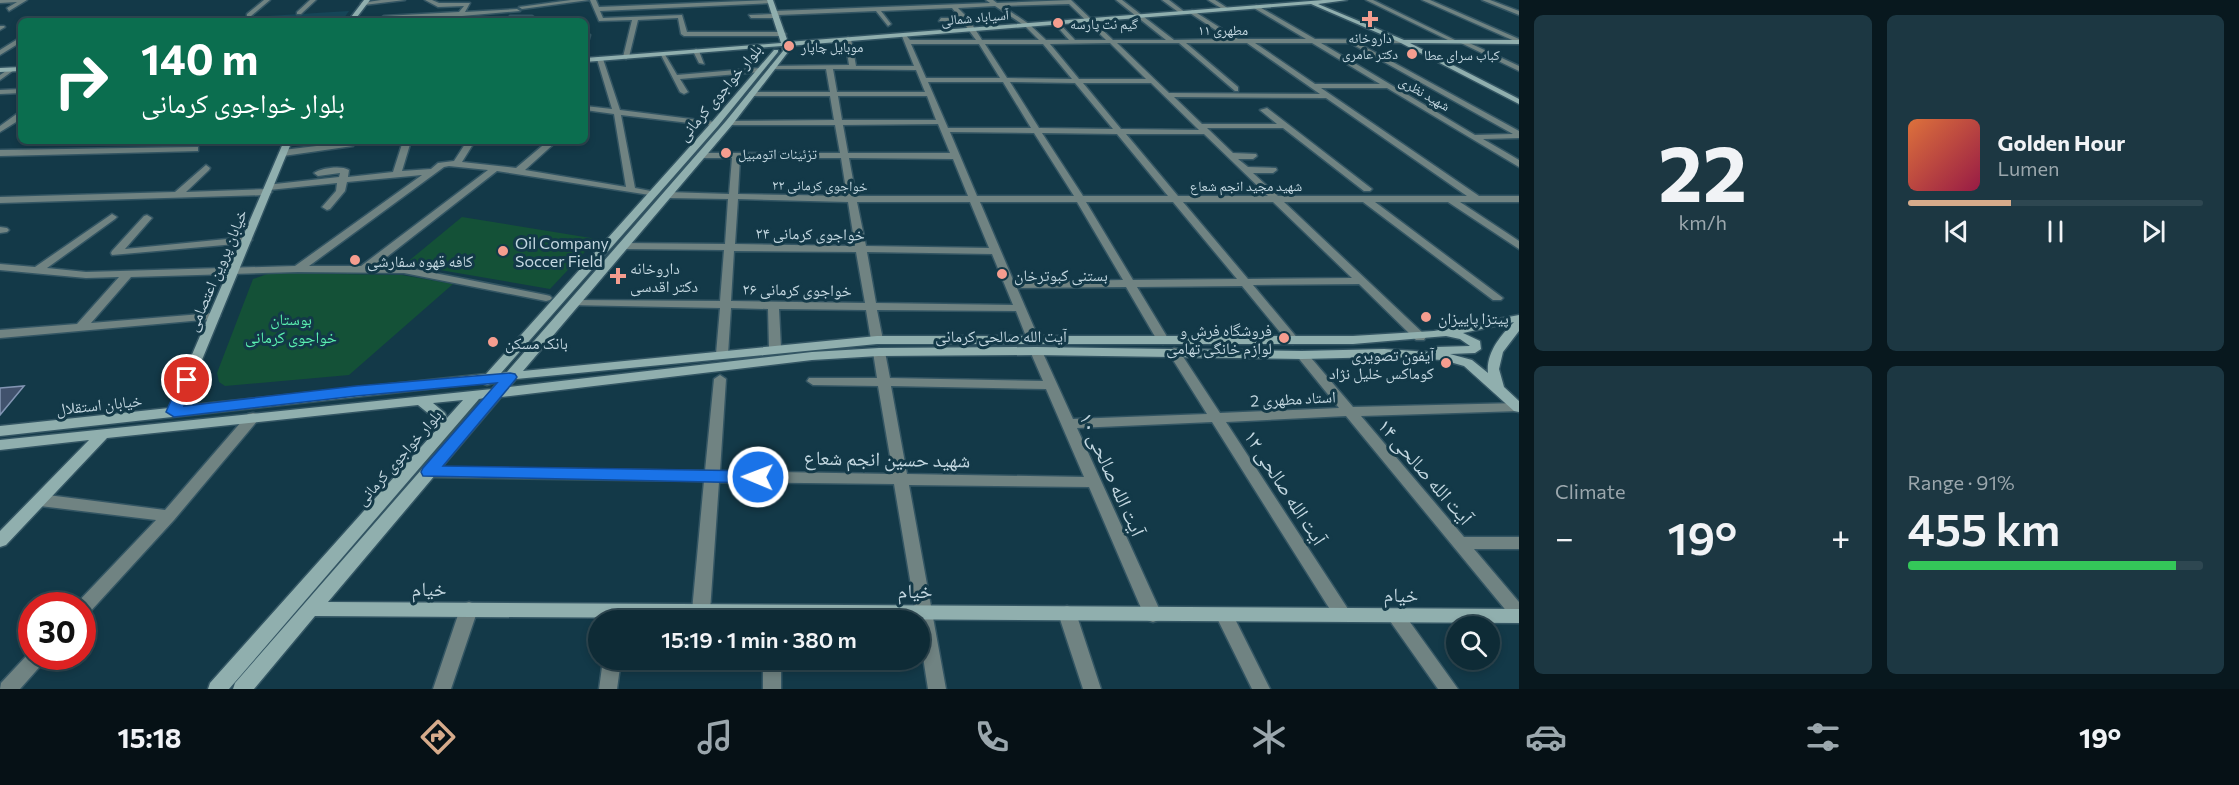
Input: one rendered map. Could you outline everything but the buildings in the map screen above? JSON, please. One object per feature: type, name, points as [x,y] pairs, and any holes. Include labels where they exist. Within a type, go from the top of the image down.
[{"type":"main road","name":"آسیاباد شمالی","points":[[588,60],[696,51],[783,39],[905,38],[1027,25],[1226,9],[1255,4],[1265,6],[1344,0]]},
{"type":"main road","points":[[353,18],[366,1]]},
{"type":"main road","points":[[770,1],[783,39]]},
{"type":"main road","points":[[1308,1],[1401,41],[1519,102]]},
{"type":"main road","name":"بلوار خواجوی کرمانی","points":[[217,689],[489,379],[729,123],[786,51],[783,39]]},
{"type":"main road","name":"بلوار خواجوی کرمانی","points":[[242,689],[623,246],[660,194],[783,39]]},
{"type":"main road","points":[[1401,41],[1519,41]]},
{"type":"main road","points":[[0,70],[18,69]]},
{"type":"main road","name":"خیابان پروین اعتصامی","points":[[174,412],[287,144]]},
{"type":"main road","name":"آیت الله صالحی کرمانی","points":[[474,396],[670,366],[722,354],[774,348],[1420,337],[1519,318]]},
{"type":"main road","points":[[1498,389],[1492,367],[1495,353],[1519,324]]},
{"type":"main road","points":[[1383,353],[1476,349],[1476,344],[1460,335],[1434,335]]},
{"type":"main road","name":"آیت الله صالحی کرمانی","points":[[1034,345],[1174,352],[1302,355],[1383,353],[1444,356],[1468,363],[1519,407]]},
{"type":"main road","name":"آیت الله صالحی کرمانی","points":[[489,379],[670,366],[878,346]]},
{"type":"main road","name":"خیابان استقلال","points":[[0,431],[356,391],[489,379]]},
{"type":"main road","points":[[348,408],[356,391]]},
{"type":"main road","name":"خیابان استقلال","points":[[0,445],[253,417],[474,396]]},
{"type":"main road","points":[[422,401],[440,416],[445,428]]},
{"type":"main road","points":[[0,541],[104,434]]},
{"type":"main road","name":"خیام","points":[[311,609],[469,609],[588,614]]},
{"type":"main road","name":"خیام","points":[[930,611],[1226,616],[1519,615]]},
{"type":"street","points":[[0,1],[24,0],[9,9]]},
{"type":"street","points":[[249,15],[267,0]]},
{"type":"street","points":[[299,13],[313,0]]},
{"type":"street","points":[[366,1],[402,0]]},
{"type":"street","points":[[429,0],[438,5],[468,4],[463,14],[457,18]]},
{"type":"street","points":[[426,18],[560,1],[586,0]]},
{"type":"street","points":[[593,0],[601,20],[680,16],[684,34],[783,39]]},
{"type":"street","points":[[850,0],[850,10]]},
{"type":"street","points":[[989,0],[1027,25],[1044,42],[1178,199],[1293,340]]},
{"type":"street","points":[[1119,0],[1176,41],[1235,89]]},
{"type":"street","points":[[1165,0],[1183,13]]},
{"type":"street","points":[[1211,0],[1226,9]]},
{"type":"street","points":[[1369,0],[1519,69]]},
{"type":"street","points":[[1425,0],[1519,41]]},
{"type":"street","points":[[1485,0],[1519,13]]},
{"type":"street","points":[[560,1],[564,11]]},
{"type":"street","points":[[597,9],[770,1]]},
{"type":"street","points":[[751,16],[905,6],[1069,1],[1420,337]]},
{"type":"street","name":"شهید نظری","points":[[1255,4],[1519,164]]},
{"type":"street","points":[[661,5],[662,18]]},
{"type":"street","points":[[511,18],[521,6]]},
{"type":"street","points":[[953,6],[966,19],[1080,199],[1163,340]]},
{"type":"street","points":[[359,10],[385,8]]},
{"type":"street","points":[[877,9],[888,24]]},
{"type":"street","points":[[840,10],[845,17]]},
{"type":"street","points":[[1192,12],[1237,41]]},
{"type":"street","points":[[626,57],[635,19]]},
{"type":"street","points":[[941,20],[966,19]]},
{"type":"street","points":[[1057,23],[1073,41]]},
{"type":"street","name":"مطهری ۱۱","points":[[905,38],[981,42],[1401,41]]},
{"type":"street","name":"آیت الله صالحی ۱۰","points":[[905,38],[1051,385],[1153,615]]},
{"type":"street","points":[[848,39],[853,68]]},
{"type":"street","points":[[0,53],[18,41]]},
{"type":"street","points":[[1248,41],[1477,199]]},
{"type":"street","points":[[1351,41],[1519,135]]},
{"type":"street","points":[[696,51],[702,63]]},
{"type":"street","points":[[662,54],[684,92]]},
{"type":"street","points":[[600,59],[617,112],[631,190]]},
{"type":"street","points":[[773,67],[918,68]]},
{"type":"street","points":[[829,68],[923,610]]},
{"type":"street","points":[[0,78],[11,70]]},
{"type":"street","points":[[676,77],[760,70]]},
{"type":"street","points":[[923,80],[1153,81]]},
{"type":"street","points":[[1314,86],[1387,86]]},
{"type":"street","points":[[0,92],[18,91]]},
{"type":"street","points":[[752,94],[929,94]]},
{"type":"street","points":[[1168,95],[1328,96]]},
{"type":"street","points":[[588,110],[715,124]]},
{"type":"street","points":[[1264,110],[1497,298]]},
{"type":"street","points":[[0,130],[18,117]]},
{"type":"street","points":[[729,123],[838,122],[1037,131],[1121,132],[1285,126]]},
{"type":"street","points":[[1473,137],[1519,135]]},
{"type":"street","points":[[91,151],[100,144]]},
{"type":"street","points":[[283,153],[350,144]]},
{"type":"street","points":[[397,174],[406,144]]},
{"type":"street","points":[[458,163],[469,144]]},
{"type":"street","points":[[518,171],[550,144]]},
{"type":"street","points":[[0,153],[195,149]]},
{"type":"street","points":[[701,155],[955,156]]},
{"type":"street","points":[[722,354],[736,155]]},
{"type":"street","points":[[1231,156],[1253,156]]},
{"type":"street","name":"خواجوی کرمانی ۲۲","points":[[0,200],[268,190],[397,174],[458,163],[660,194],[733,198],[973,199]]},
{"type":"street","points":[[177,195],[206,168]]},
{"type":"street","points":[[298,269],[437,168]]},
{"type":"street","points":[[362,272],[496,168]]},
{"type":"street","points":[[318,173],[345,170],[340,191],[327,207]]},
{"type":"street","points":[[1246,170],[1273,170]]},
{"type":"street","name":"شهید مجید انجم شعاع","points":[[973,199],[1276,199],[1366,194],[1450,199],[1519,199]]},
{"type":"street","points":[[1450,199],[1519,246]]},
{"type":"street","points":[[38,270],[112,217]]},
{"type":"street","points":[[147,218],[116,253],[247,240]]},
{"type":"street","name":"خواجوی کرمانی ۲۴","points":[[623,246],[995,251]]},
{"type":"street","points":[[0,267],[86,275],[298,269],[362,272],[404,270],[546,298]]},
{"type":"street","points":[[81,327],[127,274]]},
{"type":"street","points":[[1010,285],[1361,281]]},
{"type":"street","name":"خواجوی کرمانی ۲۶","points":[[574,303],[1020,308]]},
{"type":"street","points":[[773,305],[774,348]]},
{"type":"street","points":[[0,334],[214,316]]},
{"type":"street","name":"آیت الله صالحی ۱۲","points":[[1174,352],[1342,614]]},
{"type":"street","name":"آیت الله صالحی ۱۴","points":[[1302,355],[1347,411],[1462,543],[1519,615]]},
{"type":"street","points":[[701,610],[720,379]]},
{"type":"street","points":[[813,381],[1051,385]]},
{"type":"street","name":"استاد مطهری 2","points":[[1068,424],[1217,419],[1347,411],[1519,407]]},
{"type":"street","points":[[96,594],[169,516],[253,417]]},
{"type":"street","name":"شهید حسین انجم شعاع","points":[[429,472],[1093,482]]},
{"type":"street","points":[[40,500],[169,516]]},
{"type":"street","points":[[1462,543],[1519,543]]},
{"type":"street","points":[[442,689],[469,609]]},
{"type":"street","points":[[1066,613],[1092,689]]},
{"type":"street","points":[[1226,616],[1262,689]]},
{"type":"street","points":[[1396,616],[1449,689]]},
{"type":"street","points":[[930,650],[937,689]]},
{"type":"street","points":[[8,689],[25,670]]},
{"type":"street","points":[[608,689],[611,670]]},
{"type":"street","points":[[772,670],[772,689]]},
{"type":"shaded area","points":[[349,11],[344,18],[230,18]]},
{"type":"green space","name":"Oil Company Soccer Field","points":[[462,217],[597,239],[550,289],[405,264]]},
{"type":"green space","name":"بوستان خواجوی کرمانی","points":[[270,273],[402,275],[453,284],[349,375],[225,386],[219,382],[217,373],[253,279]]},
{"type":"place","name":"داروخانه دکتر عامری","points":[[1370,19]]},
{"type":"place","name":"گیم نت پارسه","points":[[1058,23]]},
{"type":"place","name":"موبایل چاپار","points":[[789,46]]},
{"type":"place","name":"کباب سرای عطا","points":[[1412,54]]},
{"type":"place","name":"تزئینات اتومبیل","points":[[726,153]]},
{"type":"place","name":"Oil Company Soccer Field","points":[[503,251]]},
{"type":"place","name":"کافه قهوه سفارشی","points":[[355,260]]},
{"type":"place","name":"بستنی کبوترخان","points":[[1002,274]]},
{"type":"place","name":"داروخانه دکتر اقدسی","points":[[618,276]]},
{"type":"place","name":"پیتزا پاییزان","points":[[1426,317]]},
{"type":"place","name":"فروشگاه فرش و لوازم خانگی تهامی","points":[[1284,338]]},
{"type":"place","name":"بانک مسکن","points":[[493,342]]},
{"type":"place","name":"آیفون تصویری کوماکس خلیل نژاد","points":[[1446,363]]},
{"type":"route","points":[[187,380],[174,412],[356,391],[510,377],[429,472],[758,477]]}]
